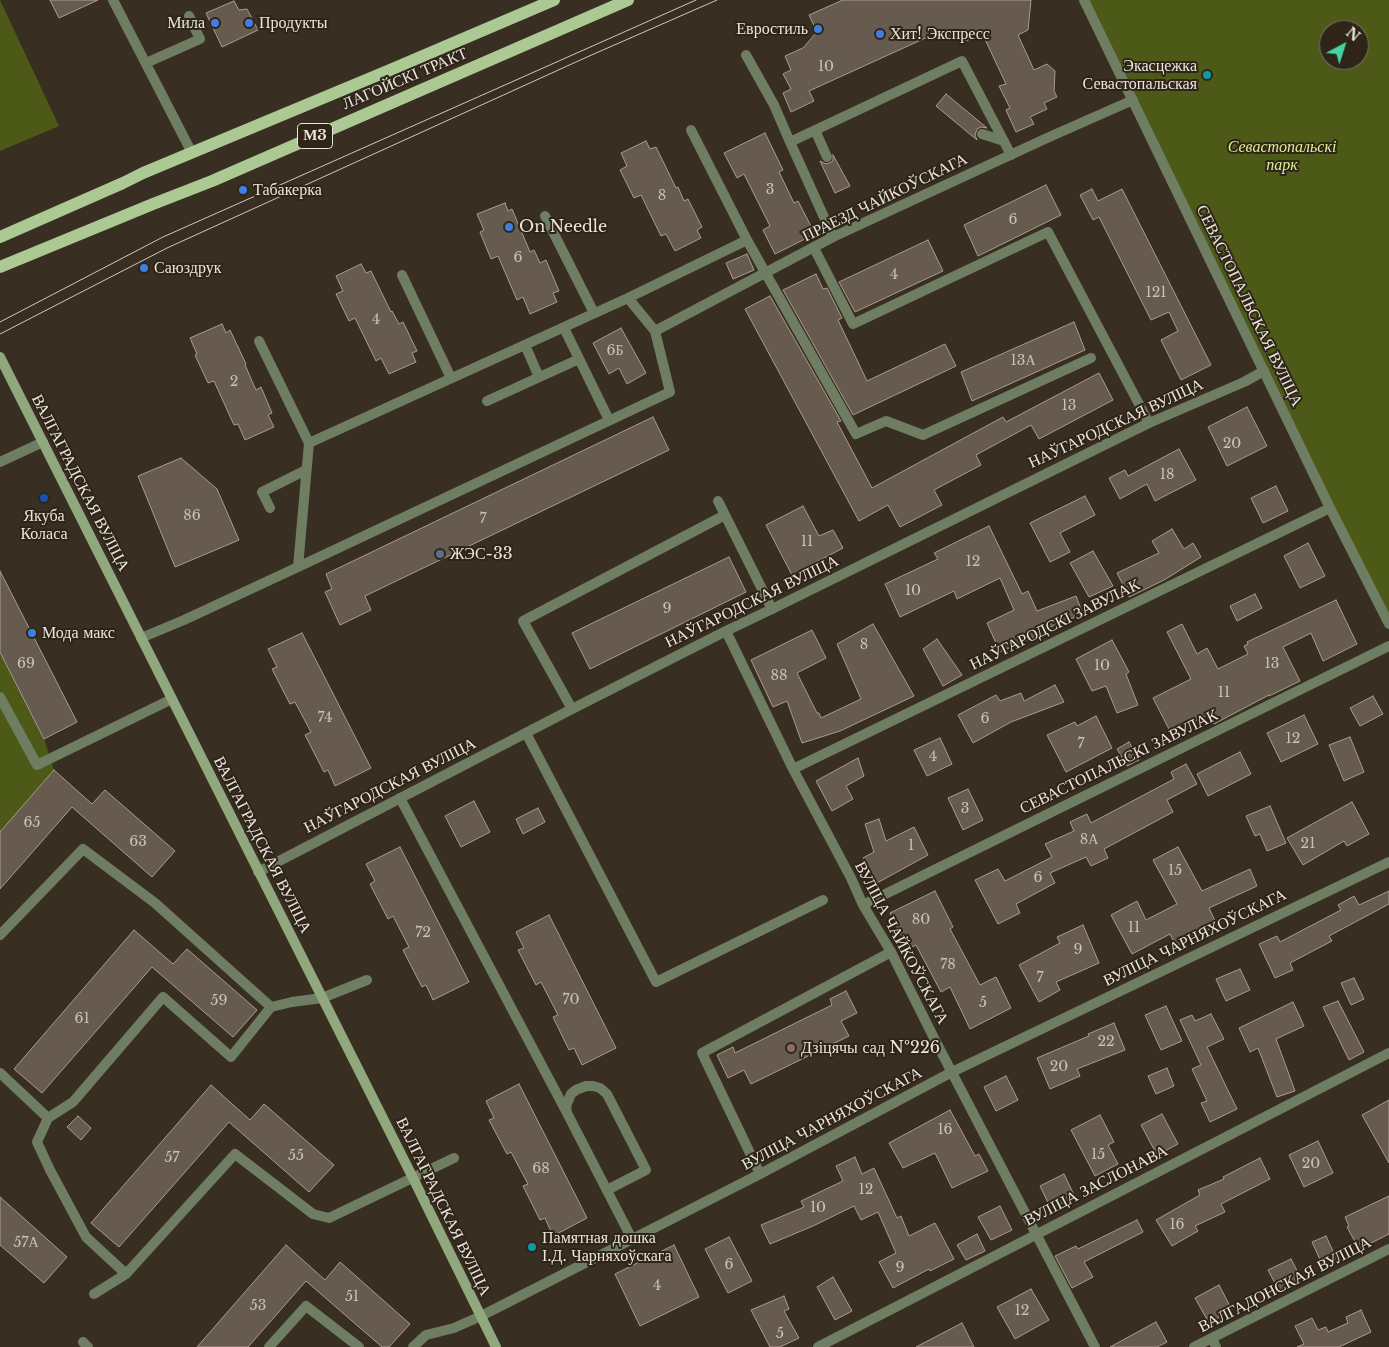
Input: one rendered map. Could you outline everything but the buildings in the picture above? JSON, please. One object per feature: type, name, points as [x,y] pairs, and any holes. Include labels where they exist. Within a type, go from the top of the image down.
[{"type":"main road","name":"ЛАГОЙСКІ ТРАКТ","points":[[0,237],[144,173],[554,0]]},
{"type":"main road","name":"ЛАГОЙСКІ ТРАКТ","points":[[0,267],[212,181],[628,0]]},
{"type":"main road","name":"ВАЛГАГРАДСКАЯ ВУЛІЦА","points":[[0,357],[496,1347]]},
{"type":"street","points":[[113,0],[192,153]]},
{"type":"street","name":"СЕВАСТОПАЛЬСКАЯ ВУЛІЦА","points":[[1084,0],[1330,508],[1389,624]]},
{"type":"street","points":[[146,64],[200,39],[189,16]]},
{"type":"street","points":[[746,55],[774,105],[833,237]]},
{"type":"street","points":[[790,142],[962,61],[1011,155]]},
{"type":"street","name":"ПРАЕЗД ЧАЙКОЎСКАГА","points":[[654,332],[833,237],[1133,100]]},
{"type":"street","points":[[691,130],[747,240],[856,434],[886,422],[923,435],[1091,358]]},
{"type":"street","points":[[815,130],[827,157]]},
{"type":"street","points":[[982,134],[1004,141]]},
{"type":"street","points":[[545,216],[594,313]]},
{"type":"street","points":[[814,248],[853,324],[1048,232],[1149,423]]},
{"type":"street","points":[[309,443],[564,328],[747,240]]},
{"type":"street","points":[[402,275],[451,378]]},
{"type":"street","points":[[141,638],[298,567],[670,392],[654,332],[628,298]]},
{"type":"street","points":[[564,328],[609,420]]},
{"type":"street","points":[[258,341],[309,443],[298,567]]},
{"type":"street","points":[[525,345],[538,377]]},
{"type":"street","points":[[487,401],[579,359]]},
{"type":"street","name":"НАЎГАРОДСКАЯ ВУЛІЦА","points":[[258,872],[572,708],[726,631],[1149,423],[1244,382],[1264,371]]},
{"type":"street","points":[[0,462],[43,442]]},
{"type":"street","points":[[270,508],[262,492],[306,470]]},
{"type":"street","points":[[718,501],[772,609]]},
{"type":"street","name":"НАЎГАРОДСКІ ЗАВУЛАК","points":[[793,769],[1330,508]]},
{"type":"street","points":[[572,708],[524,621],[725,515]]},
{"type":"street","name":"ВУЛІЦА ЧАЙКОЎСКАГА","points":[[726,631],[793,769],[851,878],[863,905],[891,952],[1095,1347]]},
{"type":"street","name":"СЕВАСТОПАЛЬСКІ ЗАВУЛАК","points":[[863,905],[1389,646]]},
{"type":"street","points":[[0,697],[37,765],[172,699]]},
{"type":"street","points":[[526,733],[656,982],[823,900]]},
{"type":"street","points":[[400,798],[632,1239]]},
{"type":"street","points":[[0,935],[83,849],[155,904],[271,1008]]},
{"type":"street","name":"ВУЛІЦА ЧАРНЯХОЎСКАГА","points":[[412,1347],[426,1335],[454,1328],[481,1316],[760,1174],[952,1072],[1389,862]]},
{"type":"street","points":[[760,1174],[702,1053],[891,952]]},
{"type":"street","points":[[126,1274],[86,1237],[50,1170],[37,1142],[48,1118],[73,1102],[163,997],[231,1056],[271,1008],[292,1002],[322,998],[367,980]]},
{"type":"street","name":"ВУЛІЦА ЗАСЛОНАВА","points":[[818,1347],[1389,1053]]},
{"type":"street","points":[[0,1073],[48,1118]]},
{"type":"street","points":[[567,1113],[568,1099],[576,1090],[586,1086],[593,1086],[600,1088],[607,1094],[646,1170],[607,1190]]},
{"type":"street","points":[[94,1294],[126,1274],[235,1154],[313,1214],[329,1218],[454,1158]]},
{"type":"street","name":"ВАЛГАДОНСКАЯ ВУЛІЦА","points":[[1194,1347],[1214,1342],[1389,1249]]},
{"type":"street","points":[[269,1347],[306,1306],[359,1347]]},
{"type":"green space","points":[[0,0],[59,126],[0,151]]},
{"type":"green space","name":"Севастопальскі парк","points":[[1088,0],[1389,0],[1389,619]]},
{"type":"green space","points":[[0,652],[44,739],[54,770],[0,832]]},
{"type":"tram line","points":[[0,322],[163,237],[696,0]]},
{"type":"tram line","points":[[0,334],[167,248],[717,0]]},
{"type":"place","name":"Мила","points":[[215,23]]},
{"type":"place","name":"Продукты","points":[[249,23]]},
{"type":"place","name":"Евростиль","points":[[818,29]]},
{"type":"place","name":"Хит! Экспресс","points":[[880,34]]},
{"type":"place","name":"Экасцежка Севастопальская","points":[[1207,75]]},
{"type":"place","name":"Табакерка","points":[[243,190]]},
{"type":"place","name":"On Needle","points":[[509,227]]},
{"type":"place","name":"Саюздрук","points":[[144,268]]},
{"type":"place","name":"Якуба Коласа","points":[[44,498]]},
{"type":"place","name":"ЖЭС-33","points":[[440,554]]},
{"type":"place","name":"Мода макс","points":[[32,633]]},
{"type":"place","name":"Дзіцячы сад №226","points":[[791,1048]]},
{"type":"place","name":"Памятная дошка І.Д. Чарняхоўскага","points":[[532,1247]]}]
